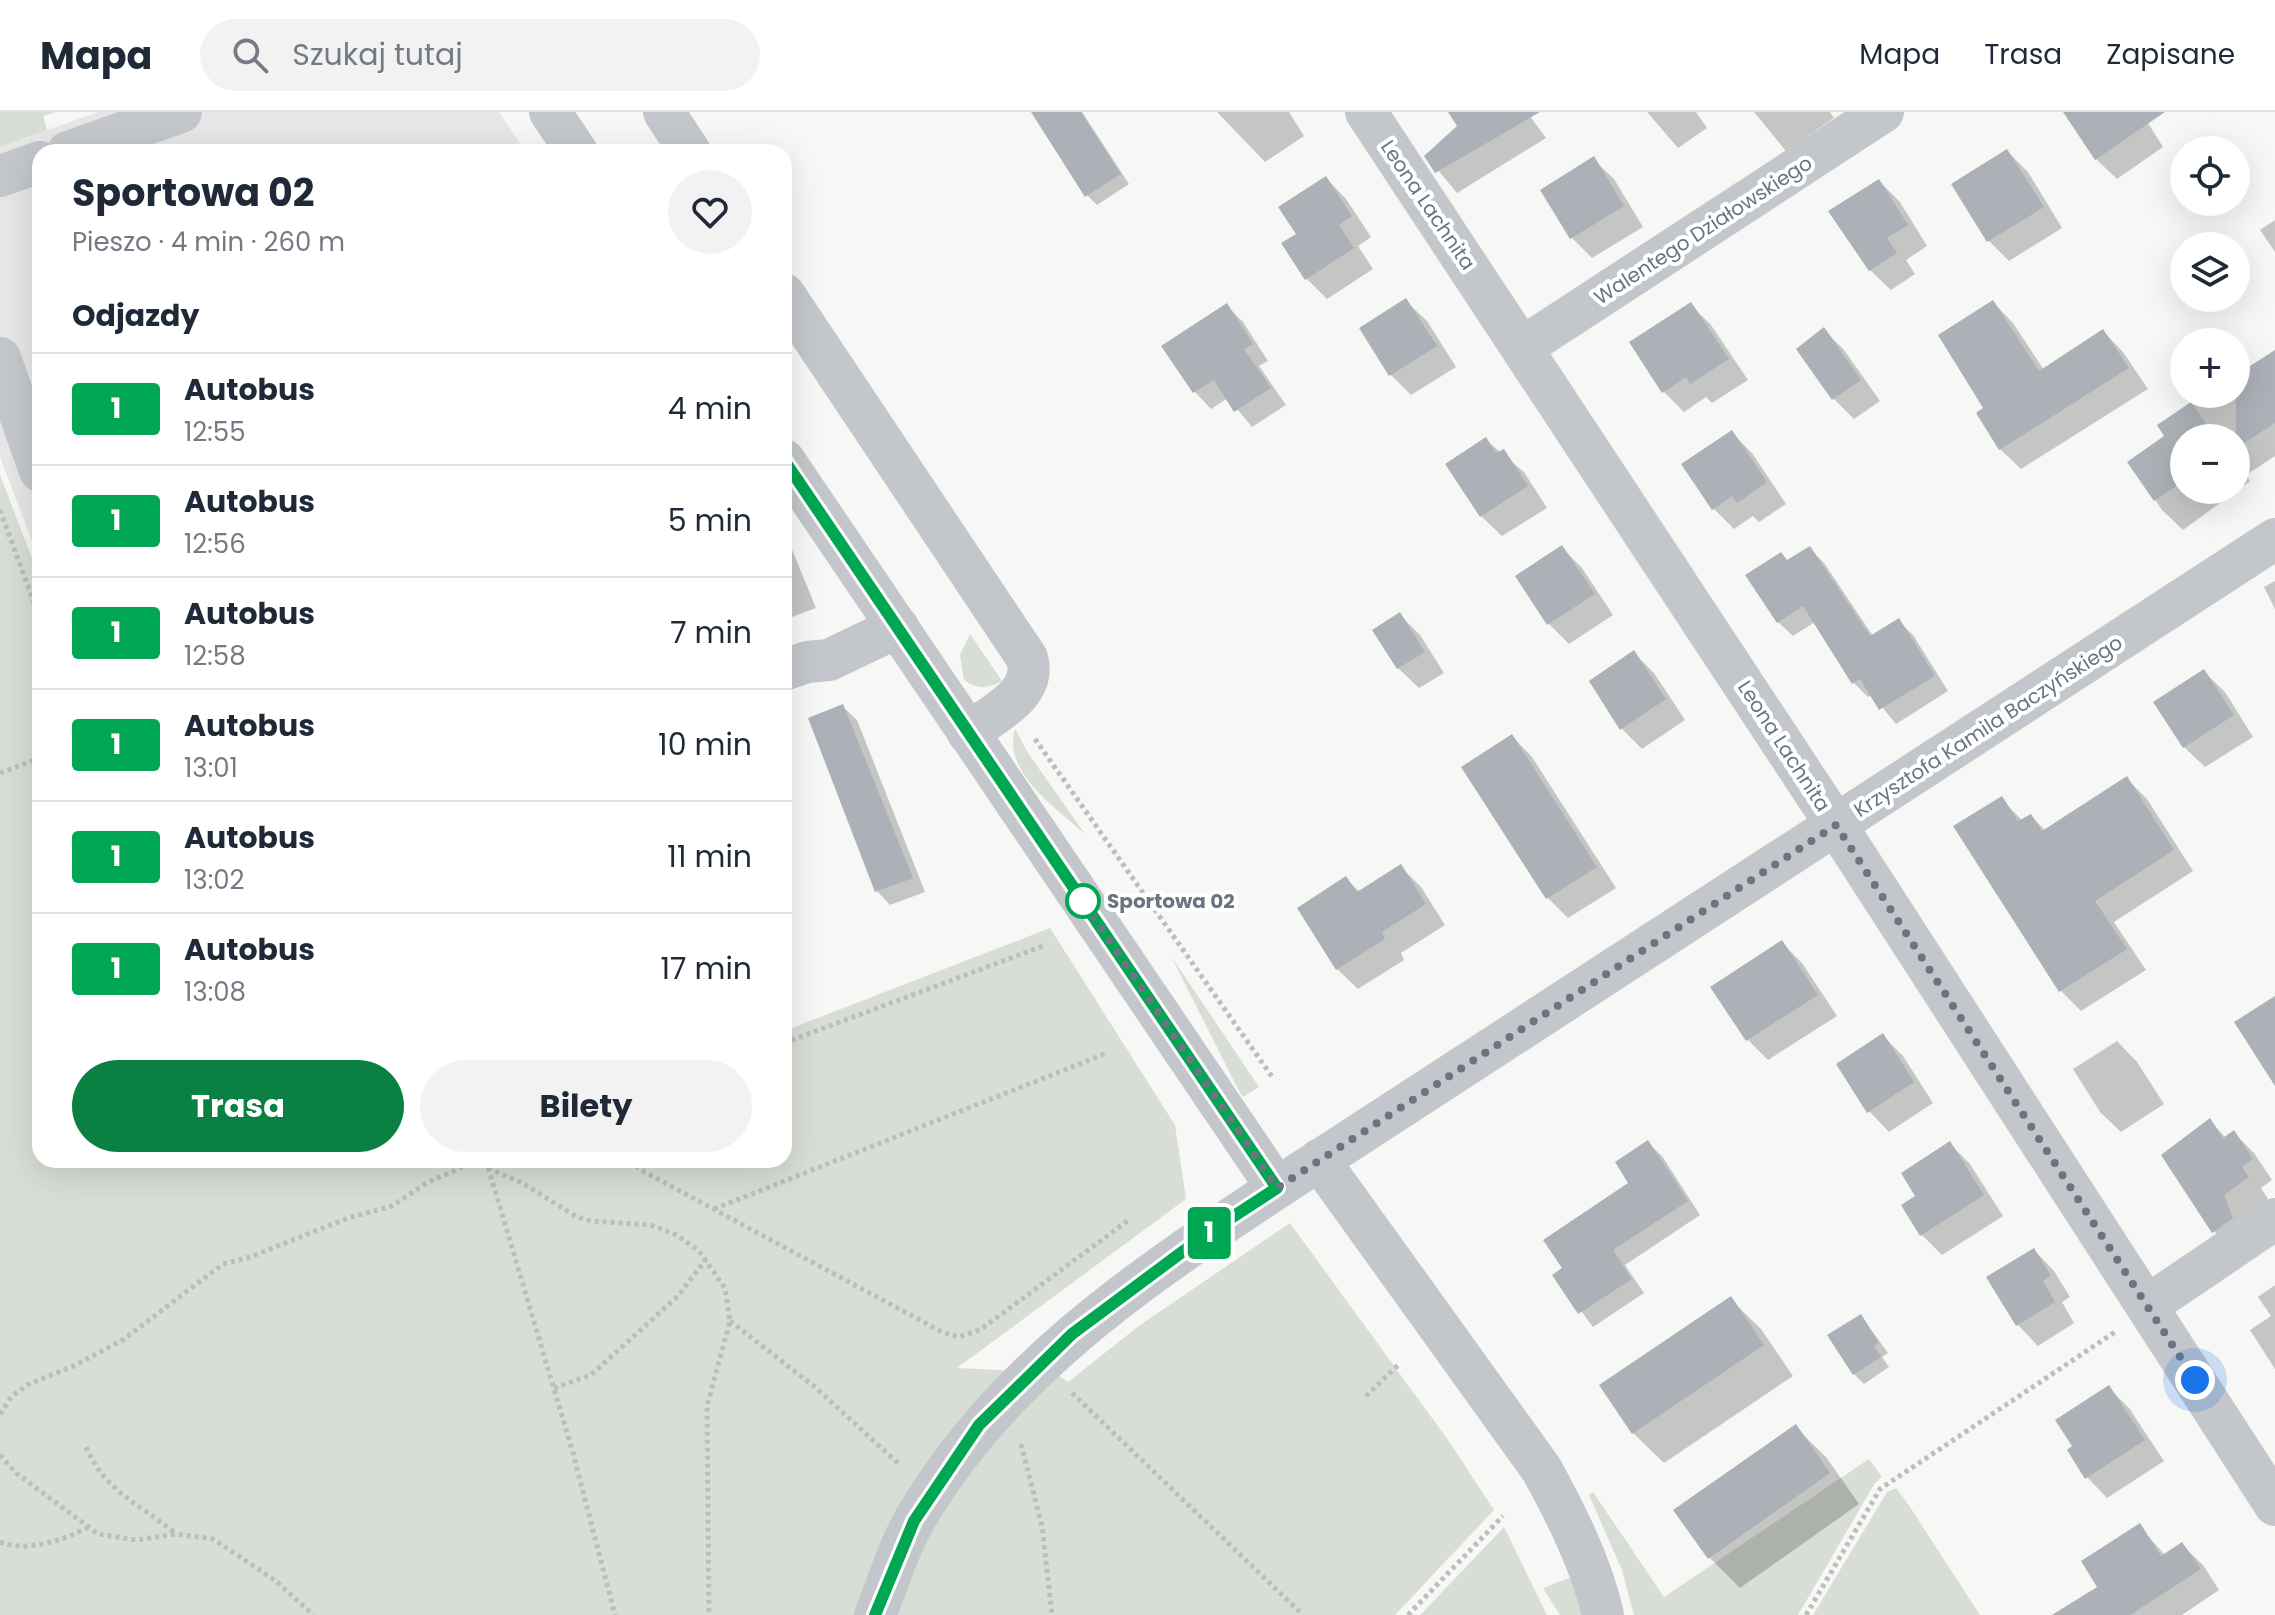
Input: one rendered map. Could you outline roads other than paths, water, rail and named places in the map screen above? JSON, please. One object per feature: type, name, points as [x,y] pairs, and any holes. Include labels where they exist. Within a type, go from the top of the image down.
[{"type":"street","points":[[91,144],[181,112]]},
{"type":"street","points":[[550,112],[572,144]]},
{"type":"street","points":[[664,112],[685,144]]},
{"type":"street","name":"Leona Lachnita","points":[[1366,112],[1836,825],[2275,1505]]},
{"type":"street","name":"Walentego Działowskiego","points":[[1523,347],[1883,112]]},
{"type":"street","points":[[0,176],[32,165]]},
{"type":"street","points":[[792,306],[1027,658],[1031,671],[1026,687],[968,733]]},
{"type":"street","points":[[0,358],[32,448]]},
{"type":"street","points":[[792,472],[1277,1188]]},
{"type":"street","name":"Krzysztofa Kamila Baczyńskiego","points":[[875,1615],[914,1521],[979,1425],[1072,1334],[1205,1235],[2275,539]]},
{"type":"street","points":[[792,667],[829,660],[898,627]]},
{"type":"street","points":[[1319,1160],[1542,1470],[1570,1522],[1597,1590],[1603,1615]]},
{"type":"street","points":[[2147,1306],[2275,1219]]},
{"type":"place","name":"Sportowa 02","points":[[1083,901]]}]
